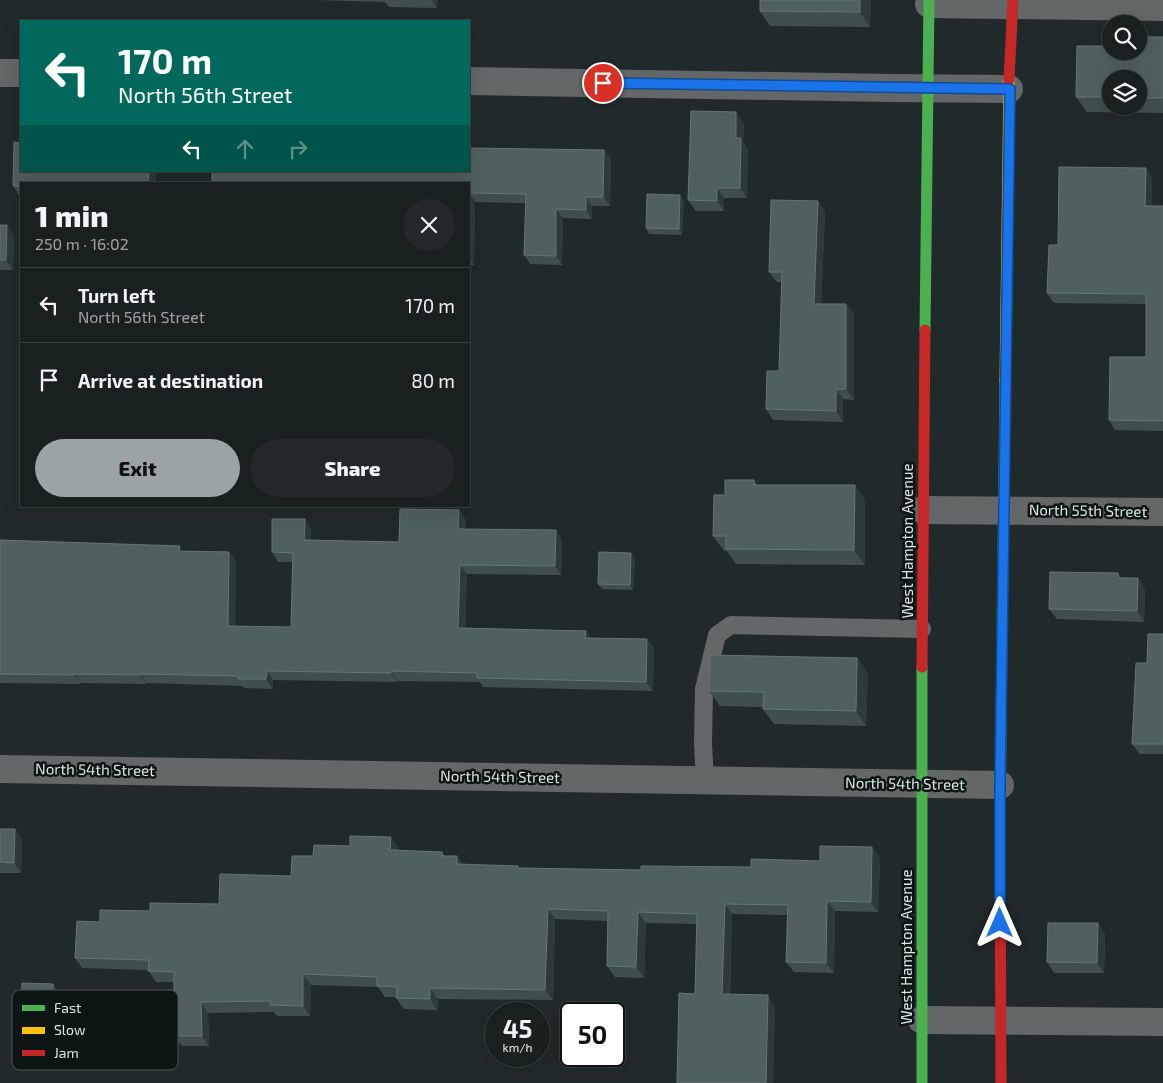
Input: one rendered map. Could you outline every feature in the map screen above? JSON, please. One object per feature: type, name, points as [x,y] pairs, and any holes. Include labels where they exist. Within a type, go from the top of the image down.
[{"type":"main road","name":"West Hampton Avenue","points":[[922,1083],[922,510],[929,2]]},
{"type":"main road","points":[[1001,1083],[1000,785],[1010,89],[1013,3]]},
{"type":"street","points":[[929,2],[1163,7]]},
{"type":"street","points":[[0,73],[20,73]]},
{"type":"street","points":[[470,81],[1010,89]]},
{"type":"street","name":"North 55th Street","points":[[922,510],[1163,512]]},
{"type":"street","name":"North 54th Street","points":[[0,768],[1000,785]]},
{"type":"street","points":[[922,1020],[1163,1022]]},
{"type":"lane","points":[[705,781],[703,744],[704,689],[717,635],[731,625],[922,629]]},
{"type":"building","points":[[760,0],[860,0],[860,12],[760,11]]},
{"type":"building","points":[[1147,37],[1163,37],[1163,98],[1147,98],[1147,70],[1102,70],[1102,97],[1076,97],[1077,46],[1102,46],[1102,60],[1147,60]]},
{"type":"building","points":[[691,111],[736,112],[736,138],[741,138],[740,188],[717,188],[717,201],[688,200]]},
{"type":"building","points":[[14,142],[20,143],[20,172],[149,172],[148,182],[20,182],[20,186],[13,186]]},
{"type":"building","points":[[470,148],[604,150],[603,197],[586,197],[586,210],[556,209],[556,256],[524,255],[526,194],[470,193],[470,182],[212,182],[212,172],[470,172]]},
{"type":"building","points":[[1059,167],[1146,168],[1145,206],[1163,206],[1163,421],[1109,420],[1110,357],[1146,357],[1146,294],[1047,293],[1049,245],[1058,245]]},
{"type":"building","points":[[647,194],[680,195],[679,229],[646,228]]},
{"type":"building","points":[[771,200],[818,201],[814,304],[846,304],[846,389],[836,389],[836,411],[766,409],[767,371],[779,371],[782,272],[769,272]]},
{"type":"building","points":[[0,225],[7,225],[6,260],[0,260]]},
{"type":"building","points":[[725,480],[754,480],[754,485],[855,485],[854,550],[726,549],[726,536],[713,536],[714,495],[725,495]]},
{"type":"building","points":[[400,509],[459,510],[458,529],[556,530],[555,566],[460,565],[458,628],[586,631],[585,638],[647,639],[646,682],[477,678],[477,673],[391,671],[391,673],[267,671],[266,679],[238,679],[238,676],[140,674],[0,674],[0,540],[180,546],[179,551],[229,552],[228,626],[291,627],[293,553],[272,552],[272,519],[305,519],[304,540],[399,542]]},
{"type":"building","points":[[599,552],[631,553],[630,585],[598,584]]},
{"type":"building","points":[[1050,572],[1118,573],[1117,578],[1138,578],[1137,611],[1049,609]]},
{"type":"building","points":[[1148,634],[1163,634],[1163,744],[1132,744],[1136,663],[1147,663]]},
{"type":"building","points":[[710,655],[857,658],[856,711],[763,709],[764,692],[709,691]]},
{"type":"building","points":[[0,829],[15,829],[14,863],[0,862]]},
{"type":"building","points":[[350,836],[391,837],[390,850],[442,852],[442,856],[457,856],[457,864],[518,866],[518,868],[641,870],[641,866],[751,867],[751,859],[820,861],[820,846],[872,847],[871,902],[827,901],[826,963],[786,962],[788,905],[725,904],[722,994],[768,995],[766,1083],[677,1083],[679,993],[695,994],[697,914],[638,912],[636,967],[607,966],[608,911],[548,909],[545,990],[430,988],[430,999],[396,998],[397,987],[377,986],[377,977],[303,974],[303,1006],[270,1005],[270,1001],[201,1002],[202,1036],[178,1036],[178,990],[174,990],[174,972],[148,971],[149,960],[75,958],[77,921],[100,922],[100,910],[150,911],[150,903],[219,904],[220,874],[291,876],[292,856],[313,856],[314,845],[350,846]]},
{"type":"building","points":[[1048,923],[1098,923],[1097,963],[1047,962]]},
{"type":"building","points":[[22,983],[53,984],[53,990],[22,990]]},
{"type":"traffic: fast","points":[[925,330],[929,0]]},
{"type":"traffic: fast","points":[[1000,822],[1005,381]]},
{"type":"traffic: fast","points":[[922,667],[922,1083]]},
{"type":"traffic: slow","points":[[1005,381],[1009,80]]},
{"type":"traffic: jam","points":[[1009,80],[1013,0]]},
{"type":"traffic: jam","points":[[922,667],[925,330]]},
{"type":"traffic: jam","points":[[1000,822],[1001,1083]]},
{"type":"route","points":[[603,83],[1010,89],[1000,785],[1000,923]]}]
